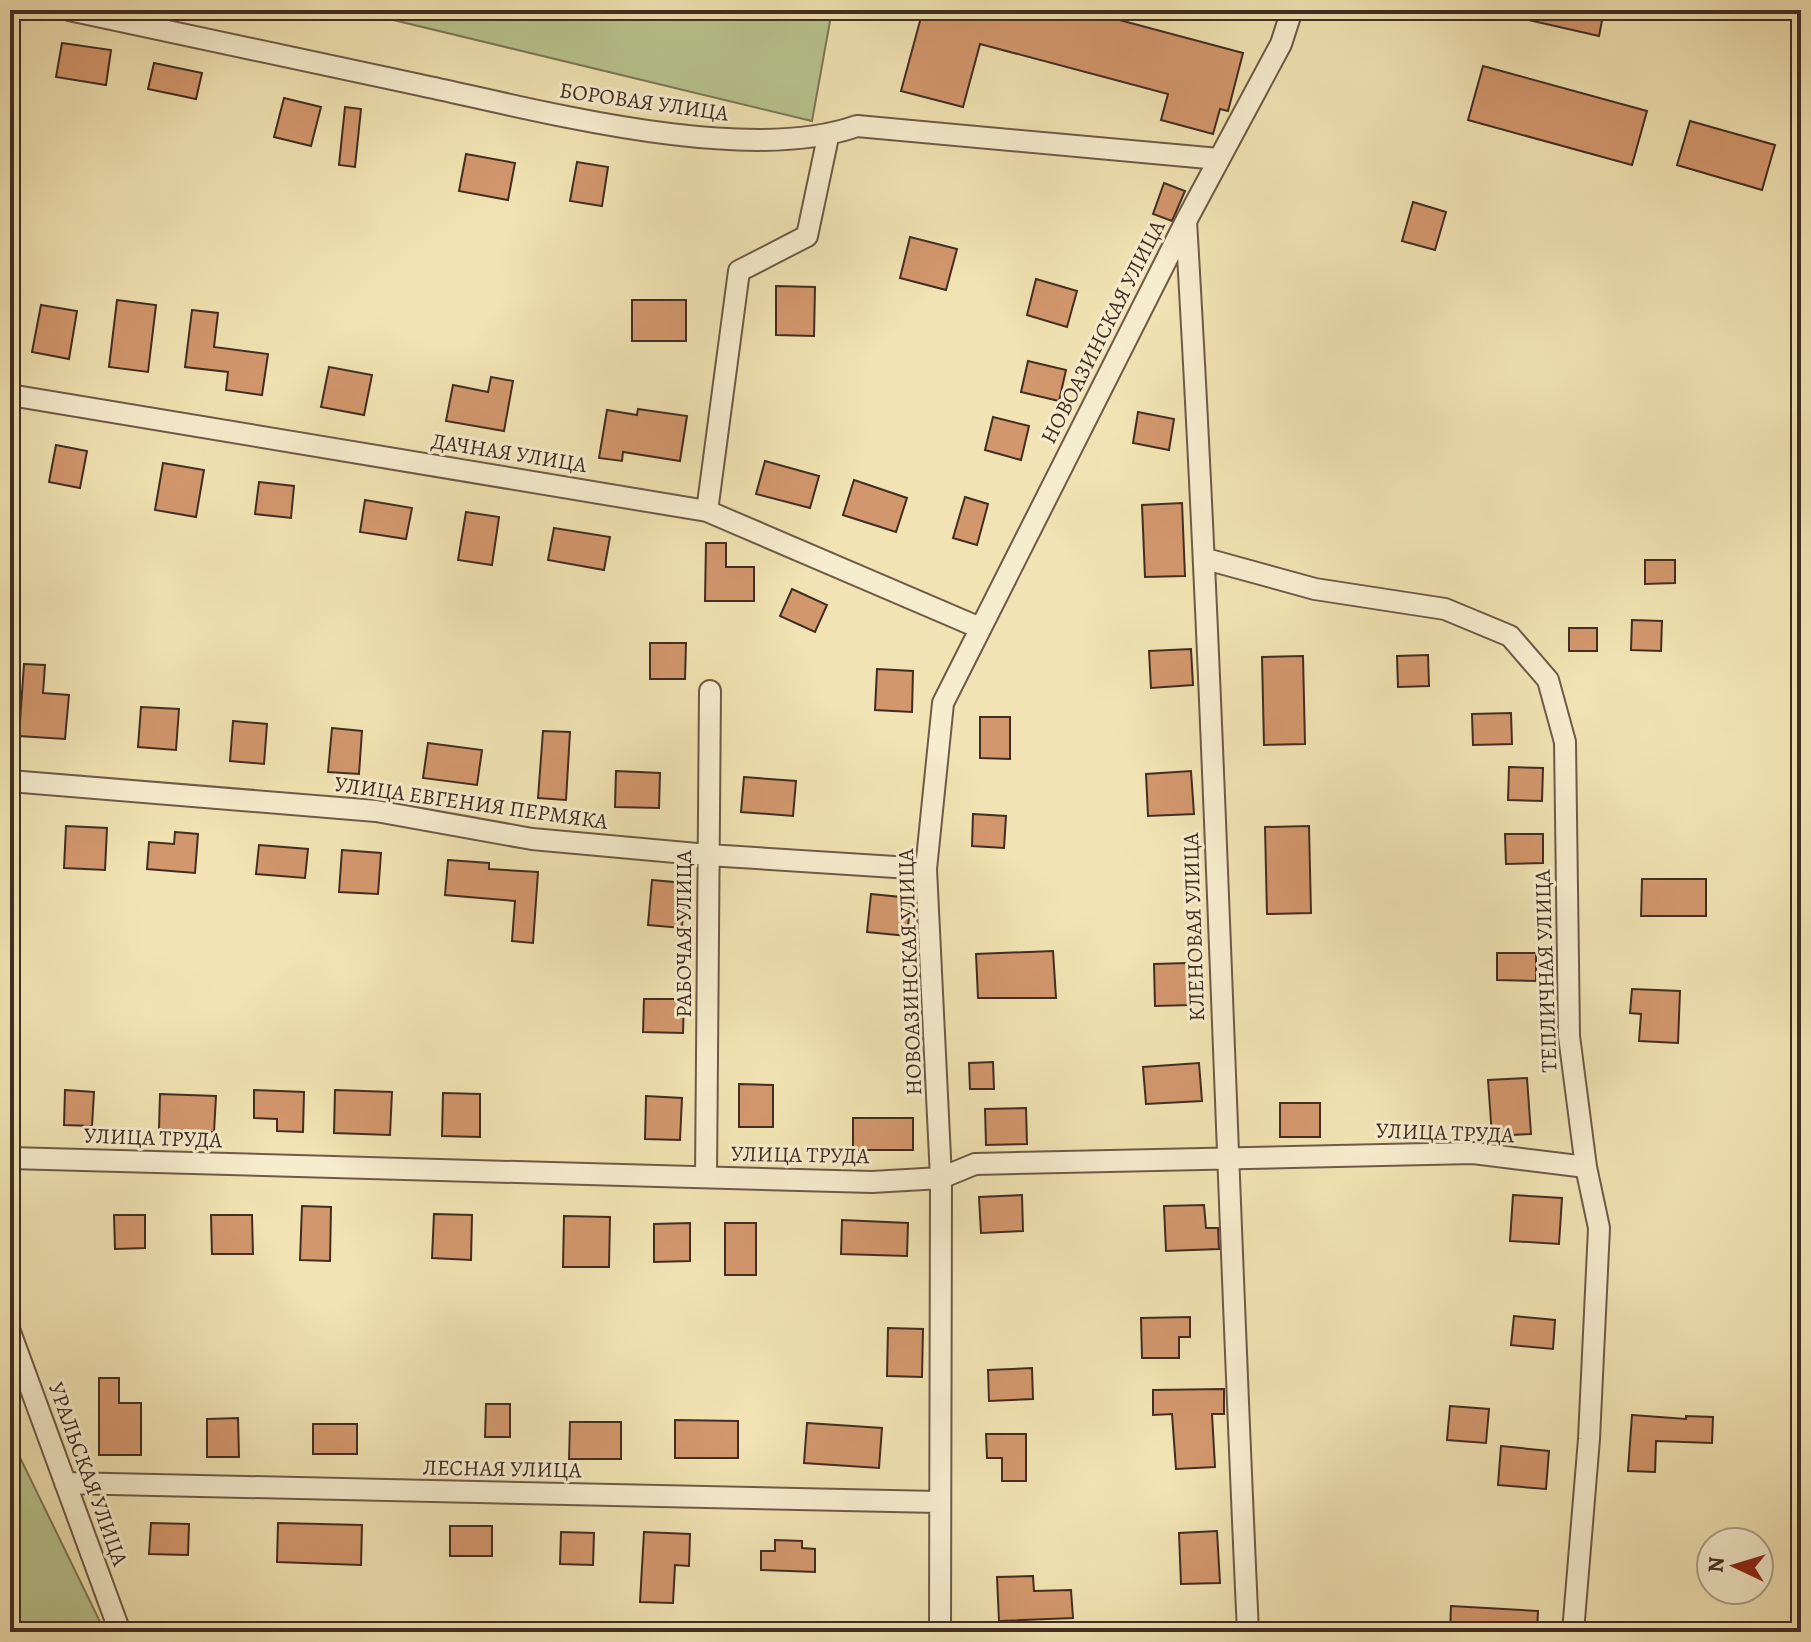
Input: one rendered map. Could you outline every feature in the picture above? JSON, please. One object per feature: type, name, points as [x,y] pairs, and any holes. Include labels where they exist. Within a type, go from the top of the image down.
[{"type":"street","name":"БОРОВАЯ УЛИЦА","points":[[69,10],[608,125],[742,139],[828,137],[857,126],[1219,159]]},
{"type":"street","name":"НОВОАЗИНСКАЯ УЛИЦА","points":[[940,1632],[941,1178],[926,869],[943,703],[1186,221],[1281,44],[1292,10]]},
{"type":"street","points":[[707,511],[739,271],[807,236],[828,137]]},
{"type":"street","name":"КЛЕНОВАЯ УЛИЦА","points":[[1186,221],[1206,559],[1225,1156],[1248,1632]]},
{"type":"street","name":"ДАЧНАЯ УЛИЦА","points":[[10,395],[707,511],[980,628]]},
{"type":"street","name":"ТЕПЛИЧНАЯ УЛИЦА","points":[[1206,559],[1315,589],[1445,609],[1510,636],[1548,680],[1565,742],[1569,1036],[1586,1167],[1599,1228],[1589,1439],[1573,1632]]},
{"type":"street","name":"РАБОЧАЯ УЛИЦА","points":[[706,1177],[710,691]]},
{"type":"street","name":"УЛИЦА ЕВГЕНИЯ ПЕРМЯКА","points":[[10,781],[376,811],[532,839],[708,855],[926,869]]},
{"type":"street","name":"УЛИЦА ТРУДА","points":[[10,1158],[872,1182],[941,1178],[975,1164],[1225,1156],[1473,1153],[1586,1167]]},
{"type":"street","name":"УРАЛЬСКАЯ УЛИЦА","points":[[10,1332],[120,1632]]},
{"type":"street","name":"ЛЕСНАЯ УЛИЦА","points":[[65,1483],[938,1502]]},
{"type":"green space","points":[[352,10],[832,10],[812,121]]},
{"type":"green space","points":[[10,1437],[105,1632],[10,1632]]},
{"type":"building","points":[[923,10],[1082,10],[1243,53],[1228,111],[1220,109],[1213,134],[1161,120],[1168,94],[980,44],[963,107],[901,91]]},
{"type":"building","points":[[1516,10],[1604,10],[1599,36],[1515,17]]},
{"type":"building","points":[[62,43],[111,50],[106,85],[56,77]]},
{"type":"building","points":[[154,63],[202,73],[196,99],[148,89]]},
{"type":"building","points":[[1483,66],[1647,111],[1632,165],[1468,120]]},
{"type":"building","points":[[284,98],[321,107],[311,146],[274,137]]},
{"type":"building","points":[[345,107],[361,109],[355,167],[339,165]]},
{"type":"building","points":[[1690,121],[1775,145],[1762,190],[1677,165]]},
{"type":"building","points":[[466,154],[515,163],[508,200],[459,191]]},
{"type":"building","points":[[577,162],[608,167],[602,206],[570,201]]},
{"type":"building","points":[[1164,183],[1185,191],[1172,221],[1153,214]]},
{"type":"building","points":[[1413,202],[1446,212],[1435,250],[1402,241]]},
{"type":"building","points":[[910,237],[957,249],[946,290],[900,278]]},
{"type":"building","points":[[1036,279],[1077,291],[1067,327],[1027,315]]},
{"type":"building","points":[[776,286],[815,287],[814,336],[776,335]]},
{"type":"building","points":[[117,300],[156,305],[148,372],[109,367]]},
{"type":"building","points":[[632,300],[686,300],[686,341],[632,341]]},
{"type":"building","points":[[41,305],[77,311],[69,359],[32,352]]},
{"type":"building","points":[[192,310],[218,313],[214,347],[268,354],[262,395],[226,390],[228,372],[185,367]]},
{"type":"building","points":[[1028,361],[1066,370],[1059,401],[1021,392]]},
{"type":"building","points":[[329,367],[372,375],[364,415],[321,407]]},
{"type":"building","points":[[491,377],[513,381],[504,431],[446,421],[453,385],[488,392]]},
{"type":"building","points":[[638,409],[687,416],[680,461],[623,452],[622,461],[599,458],[607,410],[637,415]]},
{"type":"building","points":[[1138,412],[1174,419],[1169,450],[1133,443]]},
{"type":"building","points":[[993,417],[1029,426],[1021,460],[985,450]]},
{"type":"building","points":[[56,445],[87,451],[80,488],[49,482]]},
{"type":"building","points":[[765,461],[819,476],[810,508],[756,494]]},
{"type":"building","points":[[163,463],[204,470],[196,517],[155,510]]},
{"type":"building","points":[[854,480],[907,498],[896,532],[843,515]]},
{"type":"building","points":[[259,482],[294,486],[291,518],[255,514]]},
{"type":"building","points":[[965,497],[988,504],[977,545],[953,538]]},
{"type":"building","points":[[365,500],[412,508],[406,539],[360,532]]},
{"type":"building","points":[[1182,503],[1185,576],[1145,577],[1142,505]]},
{"type":"building","points":[[466,512],[499,517],[492,565],[458,560]]},
{"type":"building","points":[[554,528],[610,537],[604,570],[548,560]]},
{"type":"building","points":[[706,543],[726,543],[726,567],[754,567],[754,601],[705,601]]},
{"type":"building","points":[[1645,560],[1675,560],[1675,583],[1645,584]]},
{"type":"building","points":[[792,589],[827,605],[815,632],[780,616]]},
{"type":"building","points":[[1632,620],[1662,621],[1661,651],[1631,650]]},
{"type":"building","points":[[1569,628],[1597,628],[1597,651],[1569,651]]},
{"type":"building","points":[[650,643],[686,643],[685,679],[650,679]]},
{"type":"building","points":[[1191,649],[1193,685],[1151,688],[1149,651]]},
{"type":"building","points":[[1428,655],[1429,686],[1398,687],[1397,656]]},
{"type":"building","points":[[1303,656],[1305,744],[1264,745],[1262,657]]},
{"type":"building","points":[[24,664],[45,665],[43,693],[69,695],[65,739],[19,736]]},
{"type":"building","points":[[877,669],[913,671],[912,712],[875,710]]},
{"type":"building","points":[[141,707],[179,709],[176,750],[138,747]]},
{"type":"building","points":[[1511,713],[1512,744],[1473,745],[1472,714]]},
{"type":"building","points":[[980,717],[1010,717],[1010,759],[980,758]]},
{"type":"building","points":[[233,721],[267,724],[264,764],[230,761]]},
{"type":"building","points":[[332,728],[362,731],[359,774],[328,772]]},
{"type":"building","points":[[543,731],[570,732],[566,800],[538,798]]},
{"type":"building","points":[[428,743],[482,750],[477,785],[423,778]]},
{"type":"building","points":[[1509,767],[1543,768],[1542,801],[1508,800]]},
{"type":"building","points":[[616,771],[660,773],[659,808],[615,807]]},
{"type":"building","points":[[1191,771],[1194,814],[1148,816],[1146,774]]},
{"type":"building","points":[[744,777],[796,781],[793,816],[741,812]]},
{"type":"building","points":[[973,814],[1006,816],[1004,848],[972,846]]},
{"type":"building","points":[[66,826],[107,828],[105,870],[64,868]]},
{"type":"building","points":[[1309,826],[1311,913],[1267,914],[1265,827]]},
{"type":"building","points":[[175,832],[198,834],[195,873],[147,869],[149,842],[174,844]]},
{"type":"building","points":[[1505,834],[1543,834],[1543,863],[1506,864]]},
{"type":"building","points":[[259,845],[308,849],[305,878],[256,874]]},
{"type":"building","points":[[342,850],[381,853],[378,894],[339,892]]},
{"type":"building","points":[[448,860],[489,863],[489,869],[538,872],[533,943],[512,941],[515,901],[445,895]]},
{"type":"building","points":[[1642,879],[1706,879],[1706,916],[1641,916]]},
{"type":"building","points":[[652,880],[685,883],[682,928],[648,925]]},
{"type":"building","points":[[871,894],[911,898],[907,936],[867,932]]},
{"type":"building","points":[[1053,951],[1056,998],[978,998],[976,954]]},
{"type":"building","points":[[1497,953],[1536,953],[1536,981],[1497,980]]},
{"type":"building","points":[[1188,963],[1190,1005],[1155,1006],[1154,964]]},
{"type":"building","points":[[1632,989],[1680,991],[1678,1043],[1639,1041],[1641,1014],[1630,1013]]},
{"type":"building","points":[[644,999],[684,999],[683,1033],[643,1032]]},
{"type":"building","points":[[993,1062],[994,1089],[970,1089],[969,1063]]},
{"type":"building","points":[[1199,1063],[1202,1101],[1146,1104],[1143,1067]]},
{"type":"building","points":[[1527,1078],[1531,1134],[1492,1136],[1488,1080]]},
{"type":"building","points":[[739,1084],[773,1085],[773,1127],[739,1127]]},
{"type":"building","points":[[65,1090],[94,1092],[92,1126],[64,1125]]},
{"type":"building","points":[[254,1090],[304,1092],[303,1132],[277,1131],[277,1119],[254,1118]]},
{"type":"building","points":[[335,1090],[392,1092],[390,1135],[334,1133]]},
{"type":"building","points":[[443,1093],[480,1094],[480,1137],[442,1136]]},
{"type":"building","points":[[160,1094],[216,1096],[214,1132],[159,1129]]},
{"type":"building","points":[[646,1096],[682,1098],[680,1140],[645,1139]]},
{"type":"building","points":[[1280,1103],[1320,1103],[1320,1137],[1280,1137]]},
{"type":"building","points":[[1026,1108],[1027,1144],[986,1145],[985,1109]]},
{"type":"building","points":[[853,1118],[913,1118],[913,1150],[853,1150]]},
{"type":"building","points":[[1022,1195],[1023,1231],[981,1233],[979,1197]]},
{"type":"building","points":[[1513,1195],[1562,1198],[1559,1244],[1510,1241]]},
{"type":"building","points":[[1204,1205],[1206,1228],[1218,1228],[1219,1249],[1166,1251],[1164,1206]]},
{"type":"building","points":[[302,1206],[331,1207],[330,1261],[300,1260]]},
{"type":"building","points":[[434,1214],[472,1215],[471,1260],[432,1258]]},
{"type":"building","points":[[114,1215],[145,1215],[145,1248],[115,1249]]},
{"type":"building","points":[[211,1215],[252,1215],[253,1254],[212,1254]]},
{"type":"building","points":[[564,1216],[610,1217],[609,1267],[563,1267]]},
{"type":"building","points":[[842,1220],[908,1223],[907,1256],[841,1254]]},
{"type":"building","points":[[690,1223],[690,1261],[654,1262],[654,1224]]},
{"type":"building","points":[[725,1223],[756,1223],[756,1275],[725,1275]]},
{"type":"building","points":[[1514,1316],[1555,1320],[1553,1349],[1511,1345]]},
{"type":"building","points":[[1190,1317],[1190,1337],[1179,1337],[1179,1358],[1142,1358],[1141,1318]]},
{"type":"building","points":[[888,1328],[923,1329],[922,1377],[887,1376]]},
{"type":"building","points":[[1032,1368],[1033,1399],[989,1401],[988,1370]]},
{"type":"building","points":[[99,1378],[119,1378],[119,1403],[141,1403],[141,1455],[99,1455]]},
{"type":"building","points":[[1224,1389],[1224,1414],[1212,1414],[1215,1467],[1176,1469],[1172,1414],[1153,1415],[1153,1390]]},
{"type":"building","points":[[486,1404],[510,1404],[510,1437],[485,1437]]},
{"type":"building","points":[[1450,1406],[1489,1409],[1486,1443],[1447,1440]]},
{"type":"building","points":[[1632,1415],[1686,1419],[1686,1416],[1713,1417],[1712,1443],[1656,1441],[1655,1472],[1628,1471]]},
{"type":"building","points":[[238,1418],[239,1457],[207,1457],[207,1419]]},
{"type":"building","points":[[675,1420],[738,1421],[738,1458],[675,1458]]},
{"type":"building","points":[[570,1422],[621,1422],[621,1459],[569,1459]]},
{"type":"building","points":[[807,1423],[882,1428],[879,1468],[804,1463]]},
{"type":"building","points":[[313,1424],[357,1424],[357,1454],[313,1454]]},
{"type":"building","points":[[986,1434],[1026,1434],[1026,1481],[1002,1481],[1002,1458],[987,1458]]},
{"type":"building","points":[[1501,1446],[1549,1451],[1546,1489],[1498,1485]]},
{"type":"building","points":[[151,1523],[189,1524],[188,1555],[149,1554]]},
{"type":"building","points":[[278,1523],[362,1525],[361,1565],[277,1562]]},
{"type":"building","points":[[450,1526],[492,1526],[492,1556],[450,1556]]},
{"type":"building","points":[[1217,1531],[1220,1583],[1181,1584],[1179,1533]]},
{"type":"building","points":[[561,1532],[594,1533],[593,1565],[560,1564]]},
{"type":"building","points":[[644,1532],[690,1534],[689,1566],[675,1565],[673,1603],[640,1602]]},
{"type":"building","points":[[775,1540],[802,1541],[802,1548],[815,1549],[815,1572],[761,1570],[761,1551],[775,1551]]},
{"type":"building","points":[[1033,1576],[1034,1591],[1071,1590],[1073,1618],[999,1621],[997,1577]]},
{"type":"building","points":[[1451,1606],[1538,1611],[1537,1632],[1450,1632]]}]
